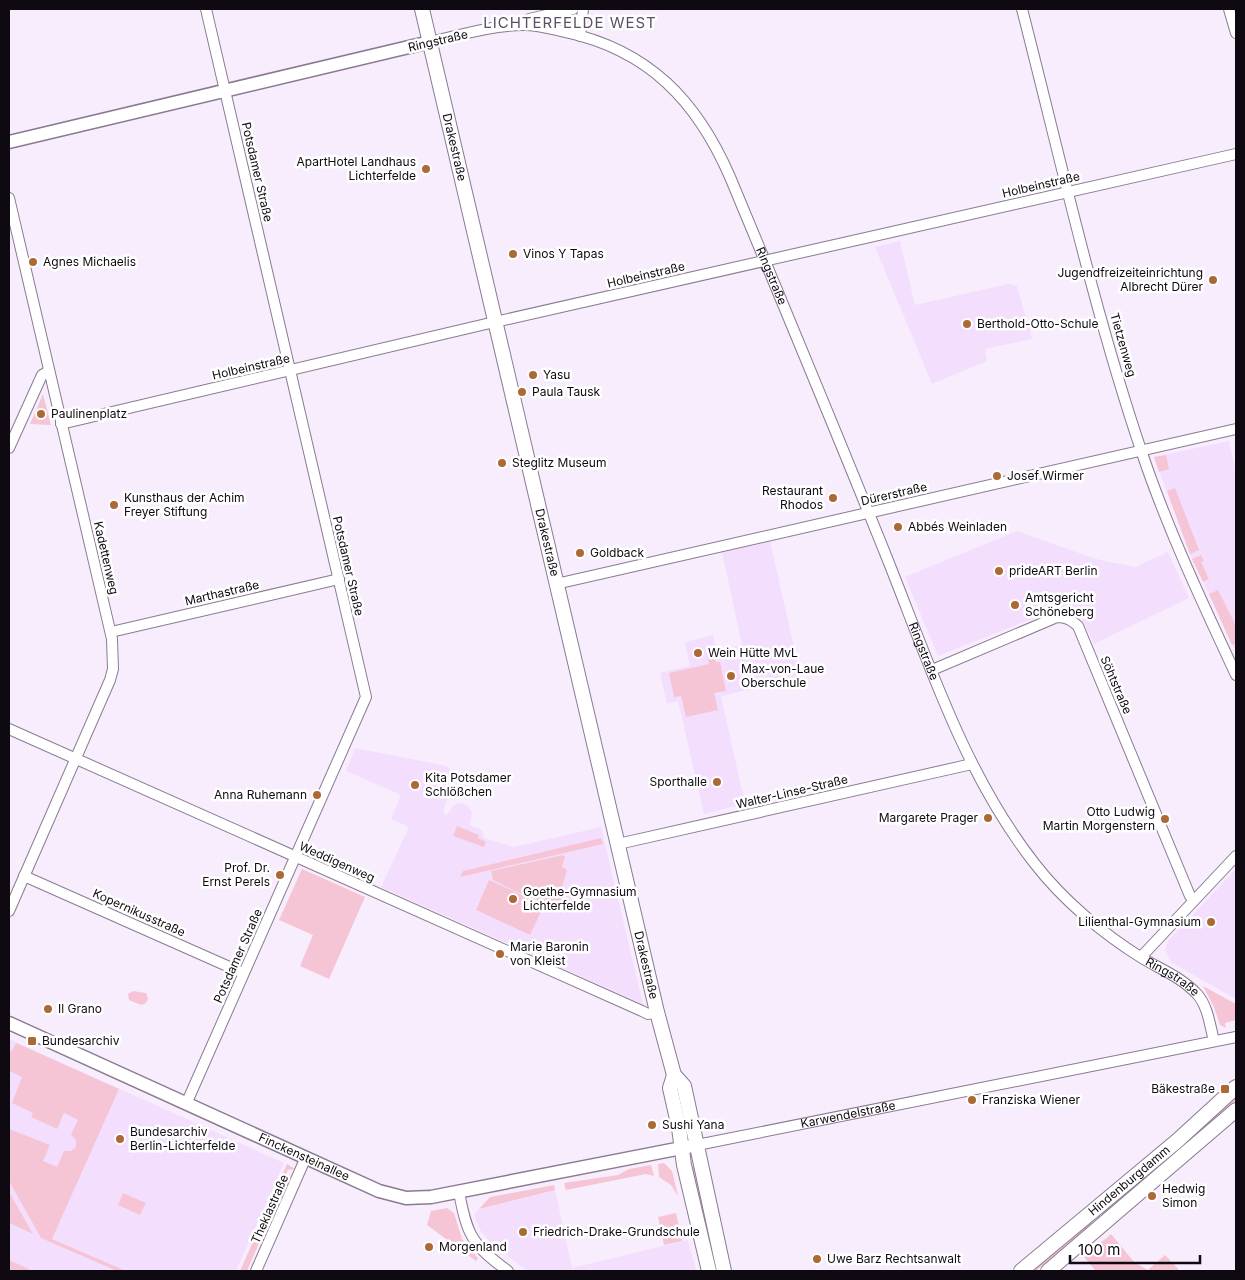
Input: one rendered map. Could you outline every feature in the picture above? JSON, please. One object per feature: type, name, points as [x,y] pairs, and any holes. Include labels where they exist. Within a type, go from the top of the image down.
[{"type":"main road","name":"Drakestraße","points":[[422,9],[657,1012],[674,1075],[684,1086],[724,1271]]},
{"type":"main road","name":"Drakestraße","points":[[674,1075],[670,1088],[709,1271]]},
{"type":"main road","name":"Hindenburgdamm","points":[[1021,1271],[1177,1141],[1236,1087]]},
{"type":"main road","name":"Hindenburgdamm","points":[[1048,1271],[1236,1110]]},
{"type":"street","name":"Potsdamer Straße","points":[[187,1102],[366,701],[206,9]]},
{"type":"street","points":[[526,25],[529,19],[573,9]]},
{"type":"street","points":[[580,36],[583,9]]},
{"type":"street","name":"Tietzenweg","points":[[1022,9],[1068,192],[1142,452],[1182,558],[1236,675]]},
{"type":"street","points":[[1229,9],[1236,32]]},
{"type":"street","name":"Ringstraße","points":[[9,142],[226,92],[430,42],[501,27],[526,25],[580,36],[614,47],[636,59],[658,75],[686,102],[716,146],[972,764],[1011,832],[1041,871],[1072,903],[1141,957],[1178,978],[1198,995],[1205,1007],[1214,1041]]},
{"type":"street","name":"Holbeinstraße","points":[[61,424],[496,322],[1236,154]]},
{"type":"street","name":"Kadettenweg","points":[[9,198],[111,632],[113,660],[110,680],[9,911]]},
{"type":"street","points":[[9,448],[42,375],[49,371]]},
{"type":"street","name":"Dürerstraße","points":[[556,584],[1142,452],[1236,429]]},
{"type":"street","name":"Marthastraße","points":[[111,632],[338,578]]},
{"type":"street","name":"Söhtstraße","points":[[932,670],[1058,617],[1072,620],[1078,626],[1190,896],[1194,900]]},
{"type":"street","name":"Weddigenweg","points":[[9,729],[642,1012],[648,1014],[657,1012]]},
{"type":"street","name":"Walter-Linse-Straße","points":[[618,844],[972,764]]},
{"type":"street","points":[[1141,957],[1236,856]]},
{"type":"street","name":"Kopernikusstraße","points":[[24,876],[244,973]]},
{"type":"street","name":"Finckensteinallee","points":[[9,1023],[187,1102],[379,1191],[406,1198],[431,1197],[459,1192]]},
{"type":"street","name":"Karwendelstraße","points":[[459,1192],[1236,1038]]},
{"type":"street","name":"Theklastraße","points":[[256,1271],[306,1157]]},
{"type":"street","points":[[459,1192],[464,1219],[473,1239],[488,1256],[508,1271]]},
{"type":"shaded area","name":"Berthold-Otto-Schule","points":[[900,241],[915,305],[1008,284],[1017,286],[1032,339],[985,349],[987,361],[932,384],[875,247]]},
{"type":"shaded area","points":[[43,394],[51,425],[30,424]]},
{"type":"shaded area","points":[[1229,441],[1236,474],[1236,652],[1189,552],[1154,457]]},
{"type":"shaded area","points":[[1166,455],[1169,469],[1159,472],[1154,457]]},
{"type":"shaded area","points":[[1175,488],[1199,550],[1190,554],[1167,491]]},
{"type":"shaded area","points":[[1017,531],[1096,559],[1135,567],[1168,552],[1189,598],[1094,644],[1081,617],[1074,611],[1060,608],[938,656],[905,577]]},
{"type":"shaded area","name":"Max-von-Laue Oberschule","points":[[770,541],[801,678],[721,696],[745,804],[704,814],[678,701],[667,704],[660,673],[690,666],[685,642],[713,635],[716,650],[742,645],[722,552]]},
{"type":"shaded area","points":[[1201,555],[1204,561],[1201,562],[1209,579],[1203,582],[1192,559]]},
{"type":"shaded area","points":[[1218,590],[1236,626],[1236,643],[1232,645],[1209,594]]},
{"type":"shaded area","points":[[714,653],[716,662],[720,662],[726,691],[714,693],[718,710],[686,717],[681,696],[674,697],[669,673],[709,664],[707,654]]},
{"type":"shaded area","name":"Goethe-Gymnasium Lichterfelde","points":[[355,748],[447,766],[454,775],[443,813],[447,815],[453,806],[458,803],[467,805],[472,812],[470,825],[482,830],[484,838],[514,847],[601,827],[643,1004],[381,887],[409,827],[391,819],[401,795],[346,771]]},
{"type":"shaded area","points":[[457,826],[479,835],[478,838],[486,842],[484,847],[453,836]]},
{"type":"shaded area","points":[[601,838],[603,844],[460,877],[463,871]]},
{"type":"shaded area","points":[[563,855],[565,857],[562,867],[567,870],[560,894],[562,900],[547,902],[538,900],[493,880],[491,871]]},
{"type":"shaded area","points":[[302,869],[365,897],[329,979],[300,966],[313,935],[279,920]]},
{"type":"shaded area","name":"Lilienthal-Gymnasium","points":[[1236,869],[1236,999],[1171,962],[1165,950],[1168,941]]},
{"type":"shaded area","points":[[489,880],[544,905],[530,935],[476,910]]},
{"type":"shaded area","points":[[1203,986],[1236,1004],[1236,1020],[1225,1023],[1226,1028],[1220,1025],[1214,1007]]},
{"type":"shaded area","points":[[133,991],[146,993],[148,999],[146,1003],[141,1005],[129,1000],[128,994]]},
{"type":"shaded area","name":"Bundesarchiv Berlin-Lichterfelde","points":[[9,1039],[284,1163],[236,1271],[9,1271]]},
{"type":"shaded area","points":[[16,1043],[119,1089],[52,1239],[126,1271],[117,1271],[41,1238],[9,1181],[9,1129],[50,1145],[43,1161],[57,1167],[64,1151],[71,1151],[76,1147],[76,1140],[71,1135],[78,1120],[64,1113],[57,1129],[31,1117],[33,1113],[12,1103],[22,1077],[9,1071],[9,1050],[12,1051]]},
{"type":"shaded area","points":[[1236,1095],[1236,1100],[1105,1215],[1102,1212]]},
{"type":"shaded area","points":[[664,1163],[672,1171],[678,1196],[671,1185],[659,1177],[658,1164]]},
{"type":"shaded area","points":[[287,1164],[295,1169],[288,1170],[280,1188],[282,1190],[247,1271],[240,1271]]},
{"type":"shaded area","points":[[651,1165],[654,1176],[646,1174],[566,1190],[564,1183],[618,1175],[629,1169]]},
{"type":"shaded area","points":[[690,1167],[694,1167],[719,1271],[714,1271]]},
{"type":"shaded area","points":[[554,1185],[555,1190],[479,1209],[490,1197]]},
{"type":"shaded area","name":"Friedrich-Drake-Grundschule","points":[[555,1190],[572,1268],[688,1240],[696,1271],[527,1271],[489,1241],[480,1230],[474,1215],[479,1209]]},
{"type":"shaded area","points":[[9,1192],[33,1234],[9,1223]]},
{"type":"shaded area","points":[[123,1193],[146,1203],[140,1215],[118,1205]]},
{"type":"shaded area","points":[[447,1208],[454,1213],[462,1239],[478,1258],[476,1261],[427,1225],[431,1211]]},
{"type":"shaded area","points":[[676,1213],[682,1241],[664,1245],[658,1217]]},
{"type":"shaded area","points":[[1090,1221],[1092,1224],[1036,1271],[1031,1271]]},
{"type":"shaded area","points":[[1111,1234],[1134,1262],[1148,1270],[1165,1255],[1180,1271],[1096,1271],[1084,1257]]},
{"type":"shaded area","points":[[9,1260],[29,1269],[28,1271],[9,1271]]},
{"type":"place","name":"ApartHotel Landhaus Lichterfelde","points":[[426,169]]},
{"type":"place","name":"Vinos Y Tapas","points":[[513,254]]},
{"type":"place","name":"Agnes Michaelis","points":[[33,262]]},
{"type":"place","name":"Jugendfreizeiteinrichtung Albrecht Dürer","points":[[1213,280]]},
{"type":"place","name":"Berthold-Otto-Schule","points":[[967,324]]},
{"type":"place","name":"Yasu","points":[[533,375]]},
{"type":"place","name":"Paula Tausk","points":[[522,392]]},
{"type":"place","name":"Paulinenplatz","points":[[41,414]]},
{"type":"place","name":"Steglitz Museum","points":[[502,463]]},
{"type":"place","name":"Josef Wirmer","points":[[997,476]]},
{"type":"place","name":"Restaurant Rhodos","points":[[833,498]]},
{"type":"place","name":"Kunsthaus der Achim Freyer Stiftung","points":[[114,505]]},
{"type":"place","name":"Abbés Weinladen","points":[[898,527]]},
{"type":"place","name":"Goldback","points":[[580,553]]},
{"type":"place","name":"prideART Berlin","points":[[999,571]]},
{"type":"place","name":"Amtsgericht Schöneberg","points":[[1015,605]]},
{"type":"place","name":"Wein Hütte MvL","points":[[698,653]]},
{"type":"place","name":"Max-von-Laue Oberschule","points":[[731,676]]},
{"type":"place","name":"Sporthalle","points":[[717,782]]},
{"type":"place","name":"Kita Potsdamer Schlößchen","points":[[415,785]]},
{"type":"place","name":"Anna Ruhemann","points":[[317,795]]},
{"type":"place","name":"Margarete Prager","points":[[988,818]]},
{"type":"place","name":"Otto Ludwig Martin Morgenstern","points":[[1165,819]]},
{"type":"place","name":"Prof. Dr. Ernst Perels","points":[[280,875]]},
{"type":"place","name":"Goethe-Gymnasium Lichterfelde","points":[[513,899]]},
{"type":"place","name":"Lilienthal-Gymnasium","points":[[1211,922]]},
{"type":"place","name":"Marie Baronin von Kleist","points":[[500,954]]},
{"type":"place","name":"Il Grano","points":[[48,1009]]},
{"type":"place","name":"Bundesarchiv","points":[[32,1041]]},
{"type":"place","name":"Bäkestraße","points":[[1225,1089]]},
{"type":"place","name":"Franziska Wiener","points":[[972,1100]]},
{"type":"place","name":"Sushi Yana","points":[[652,1125]]},
{"type":"place","name":"Bundesarchiv Berlin-Lichterfelde","points":[[120,1139]]},
{"type":"place","name":"Hedwig Simon","points":[[1152,1196]]},
{"type":"place","name":"Friedrich-Drake-Grundschule","points":[[523,1232]]},
{"type":"place","name":"Morgenland","points":[[429,1247]]},
{"type":"place","name":"Uwe Barz Rechtsanwalt","points":[[817,1259]]},
{"type":"district","name":"LICHTERFELDE WEST","points":[[570,23]]}]
